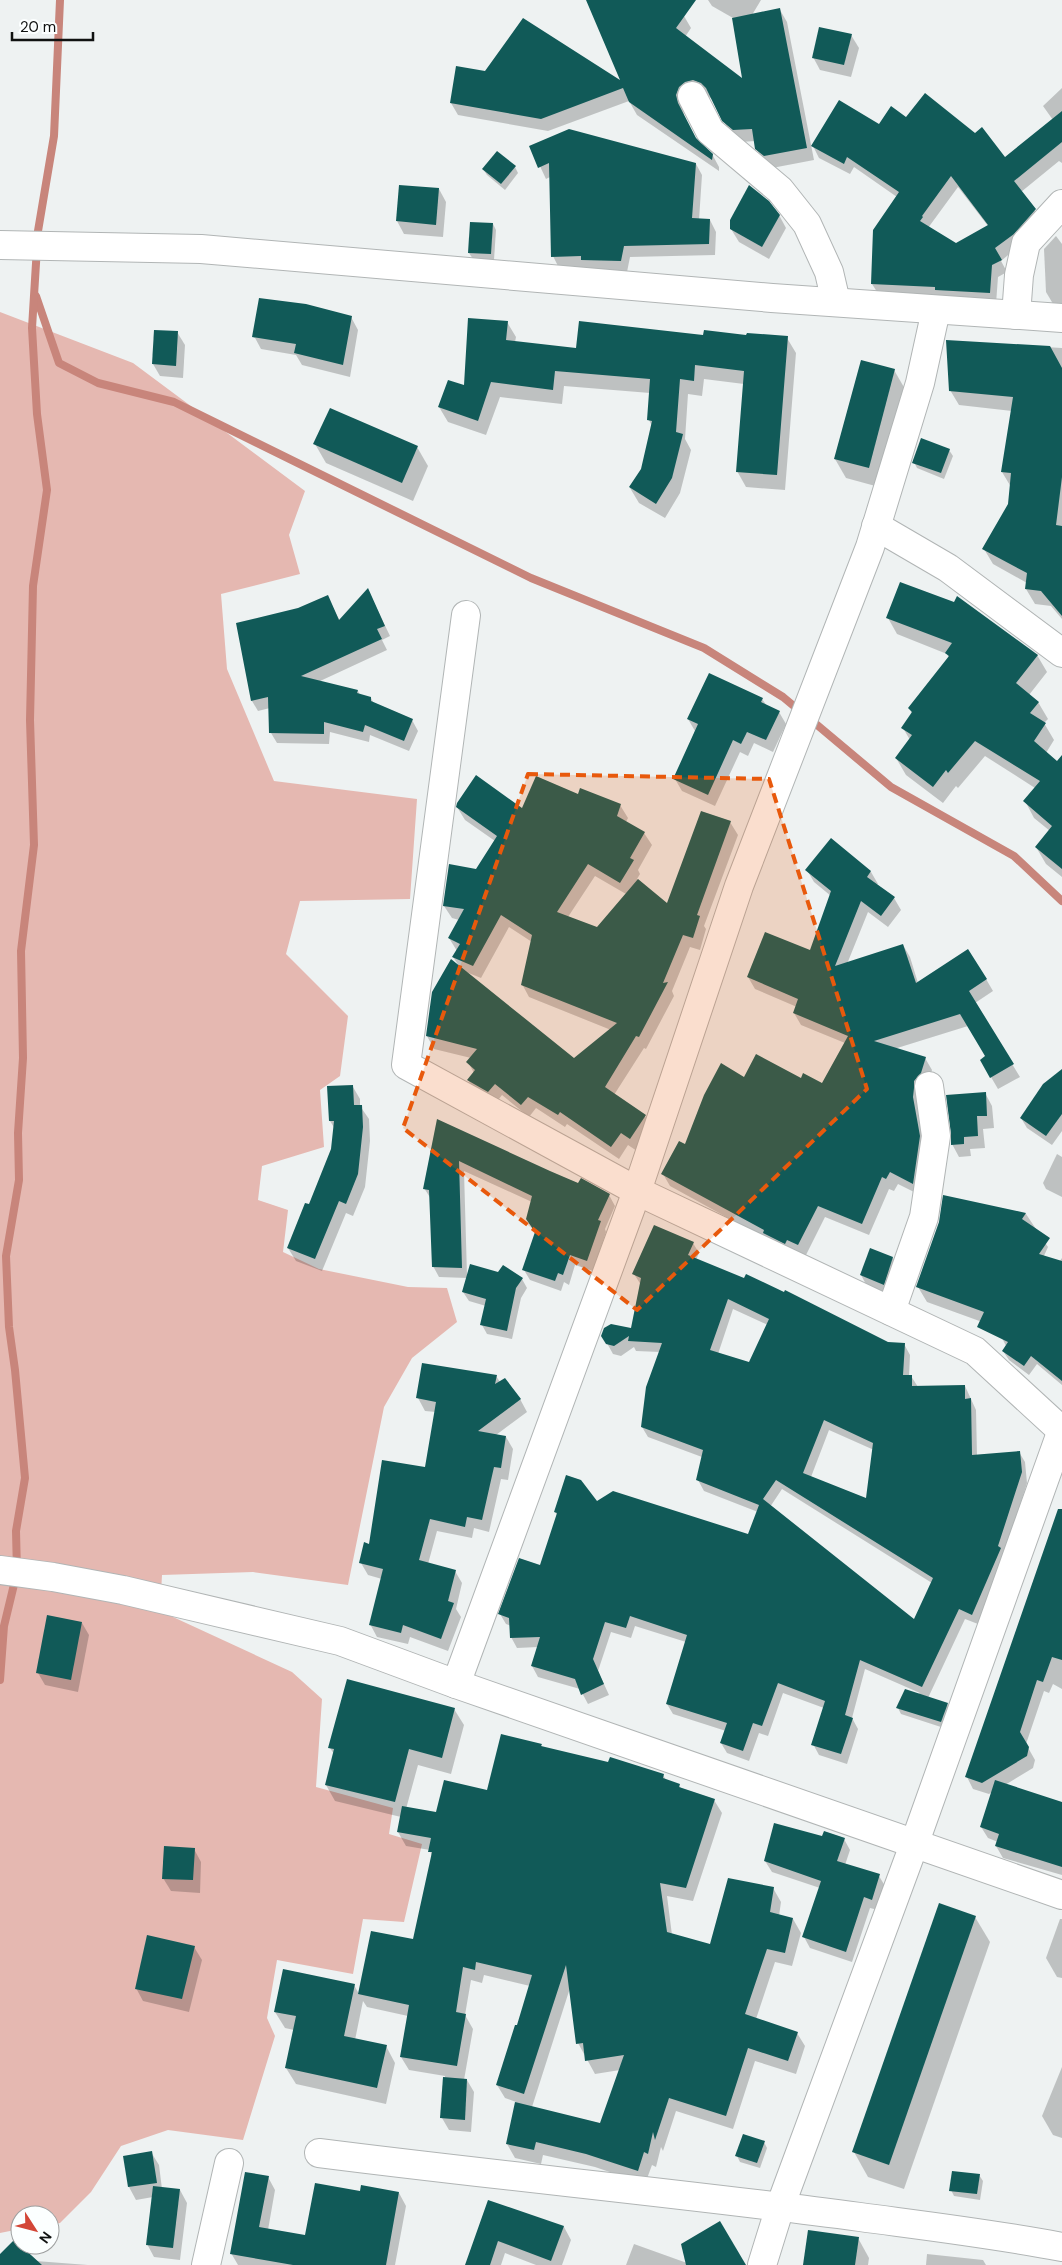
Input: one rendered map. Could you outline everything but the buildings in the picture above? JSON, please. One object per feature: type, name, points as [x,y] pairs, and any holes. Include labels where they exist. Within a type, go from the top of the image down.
[{"type":"street","points":[[692,96],[710,132],[780,190],[807,224],[829,272],[836,302]]},
{"type":"street","points":[[1016,315],[1020,275],[1026,243],[1062,204]]},
{"type":"street","points":[[4,246],[201,250],[936,310],[1062,318]]},
{"type":"street","points":[[456,1684],[636,1191],[739,886],[814,694],[876,526],[920,383],[936,310]]},
{"type":"street","points":[[876,526],[948,568],[1062,652]]},
{"type":"street","points":[[466,615],[406,1065],[636,1191],[975,1351],[1062,1431],[915,1842],[780,2207],[762,2265]]},
{"type":"street","points":[[891,1311],[925,1208],[936,1136],[928,1086]]},
{"type":"street","points":[[0,1570],[53,1577],[123,1590],[340,1641],[456,1684],[915,1842],[1062,1895]]},
{"type":"street","points":[[319,2154],[780,2207],[1009,2237],[1062,2247]]},
{"type":"street","points":[[206,2265],[230,2163]]},
{"type":"highlighted area","points":[[528,774],[769,779],[867,1089],[637,1310],[403,1128]]},
{"type":"shaded area","points":[[0,312],[133,363],[305,491],[289,535],[300,574],[221,594],[227,669],[274,781],[417,799],[410,899],[300,901],[286,954],[348,1016],[340,1076],[320,1090],[324,1147],[262,1166],[258,1200],[288,1210],[283,1252],[319,1269],[408,1287],[447,1288],[457,1322],[412,1358],[384,1407],[348,1585],[253,1572],[162,1575],[160,1611],[292,1672],[322,1699],[316,1787],[393,1808],[389,1834],[422,1844],[404,1922],[363,1919],[353,1974],[277,1960],[267,2018],[275,2036],[243,2140],[168,2130],[121,2146],[91,2192],[60,2223],[60,2205],[10,2205],[10,2231],[0,2233]]},
{"type":"waterway","points":[[0,1680],[4,1626],[17,1572],[16,1531],[25,1478],[9,1327],[6,1256],[19,1180],[18,1133],[23,1058],[21,951],[34,845],[30,720],[33,586],[47,490],[37,414],[32,328],[38,231],[54,136],[60,0]]},
{"type":"waterway","points":[[36,296],[59,363],[98,383],[174,402],[531,578],[704,648],[783,697],[801,712]]},
{"type":"waterway","points":[[810,719],[891,787],[1014,856],[1062,901]]}]
